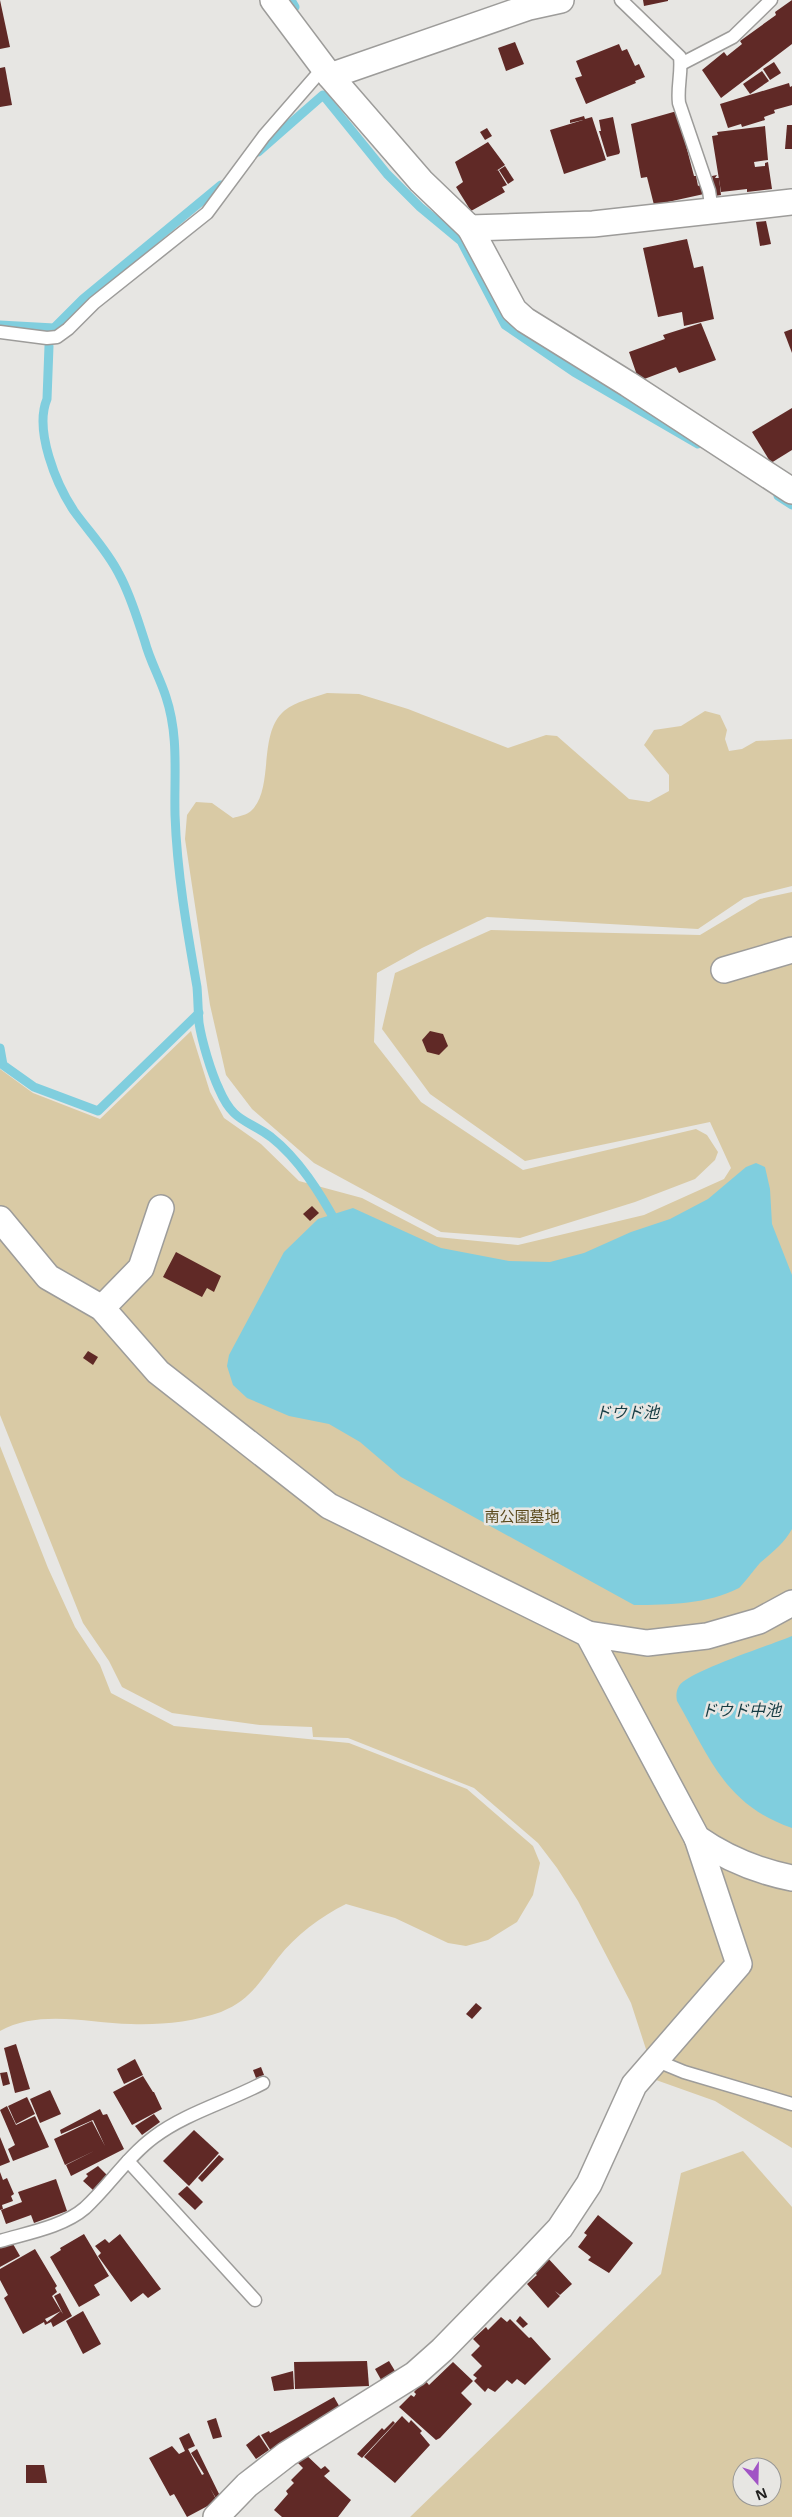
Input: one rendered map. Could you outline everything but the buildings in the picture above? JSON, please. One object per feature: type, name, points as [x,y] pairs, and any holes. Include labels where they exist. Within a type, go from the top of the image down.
[{"type":"street","points":[[273,0],[327,72],[420,181],[470,228],[514,310],[524,320],[628,384],[792,492]]},
{"type":"street","points":[[327,72],[529,7],[561,0]]},
{"type":"street","points":[[470,228],[593,224],[792,202]]},
{"type":"street","points":[[724,970],[792,950]]},
{"type":"street","points":[[102,1308],[141,1268],[161,1208]]},
{"type":"street","points":[[0,1219],[48,1277],[102,1308],[158,1372],[329,1506],[588,1634],[647,1643],[707,1636],[759,1621],[792,1602]]},
{"type":"street","points":[[216,2517],[247,2485],[287,2454],[415,2374],[442,2350],[526,2264],[560,2228],[589,2184],[634,2085],[739,1964],[697,1838],[588,1634]]},
{"type":"street","points":[[697,1838],[718,1854],[761,1872],[792,1878]]},
{"type":"lane","points":[[621,0],[680,57],[681,64],[677,88],[679,103],[709,191],[712,211]]},
{"type":"lane","points":[[681,64],[734,37],[771,0]]},
{"type":"lane","points":[[0,332],[47,338],[57,337],[68,329],[94,304],[207,213],[264,136],[327,72]]},
{"type":"lane","points":[[655,2060],[684,2072],[792,2104]]},
{"type":"lane","points":[[0,2241],[51,2225],[84,2208],[128,2161],[155,2136],[191,2116],[263,2084]]},
{"type":"lane","points":[[128,2161],[255,2300]]},
{"type":"green space","points":[[327,693],[359,694],[408,709],[508,748],[546,735],[557,736],[629,799],[649,802],[669,791],[669,775],[644,745],[654,730],[681,726],[705,711],[720,715],[727,730],[725,739],[729,751],[742,749],[756,741],[792,739],[792,886],[744,898],[698,929],[487,917],[422,948],[377,973],[374,1042],[421,1102],[523,1170],[696,1129],[707,1135],[718,1152],[715,1160],[695,1179],[635,1202],[520,1238],[441,1232],[314,1163],[252,1109],[226,1075],[210,1005],[185,839],[187,815],[196,802],[212,803],[233,818],[251,811],[258,801],[262,789],[268,747],[276,721],[284,711],[294,705]]},
{"type":"green space","name":"南公園墓地","points":[[792,892],[792,2148],[715,2101],[656,2080],[631,2003],[578,1901],[538,1843],[474,1788],[348,1738],[313,1737],[312,1727],[260,1725],[172,1713],[122,1687],[109,1661],[83,1623],[0,1415],[0,1069],[33,1093],[100,1119],[191,1031],[210,1092],[224,1118],[261,1144],[299,1181],[362,1198],[437,1237],[518,1245],[644,1215],[724,1179],[731,1168],[710,1122],[525,1161],[430,1094],[382,1029],[395,973],[491,930],[700,935],[760,899]]},
{"type":"green space","points":[[0,1446],[48,1568],[75,1627],[100,1665],[111,1693],[174,1726],[349,1743],[467,1789],[533,1846],[540,1863],[533,1895],[517,1922],[488,1940],[466,1946],[448,1943],[395,1918],[346,1904],[301,1934],[278,1958],[247,1996],[221,2012],[177,2022],[154,2024],[64,2019],[31,2020],[15,2024],[0,2031]]},
{"type":"green space","points":[[743,2151],[792,2207],[792,2517],[410,2517],[661,2274],[681,2173]]},
{"type":"water","name":"ドウド池","points":[[756,1163],[765,1167],[770,1189],[772,1224],[792,1275],[792,1529],[782,1543],[761,1562],[739,1588],[701,1600],[661,1605],[634,1605],[401,1477],[360,1442],[329,1424],[289,1416],[247,1398],[233,1385],[227,1366],[229,1355],[284,1252],[318,1219],[353,1208],[441,1248],[509,1261],[550,1262],[584,1253],[631,1232],[670,1219],[708,1199],[746,1167]]},
{"type":"water","name":"ドウド中池","points":[[792,1636],[792,1828],[769,1818],[750,1806],[735,1793],[710,1760],[677,1701],[676,1695],[679,1686],[698,1673]]},
{"type":"waterway","points":[[291,0],[295,7]]},
{"type":"waterway","points":[[258,152],[323,95],[387,174],[420,207],[461,241],[505,325],[574,372],[698,444]]},
{"type":"waterway","points":[[0,325],[54,328],[83,299],[221,185]]},
{"type":"waterway","points":[[49,346],[47,399],[43,426],[49,457],[67,500],[109,557],[123,582],[164,690],[170,712],[174,741],[175,815],[180,880],[197,987],[199,1023],[210,1066],[224,1100],[230,1108],[241,1119],[271,1137],[291,1156],[316,1189],[337,1224]]},
{"type":"waterway","points":[[778,496],[792,505]]},
{"type":"waterway","points":[[0,1048],[3,1065],[34,1087],[98,1111],[199,1013]]}]
